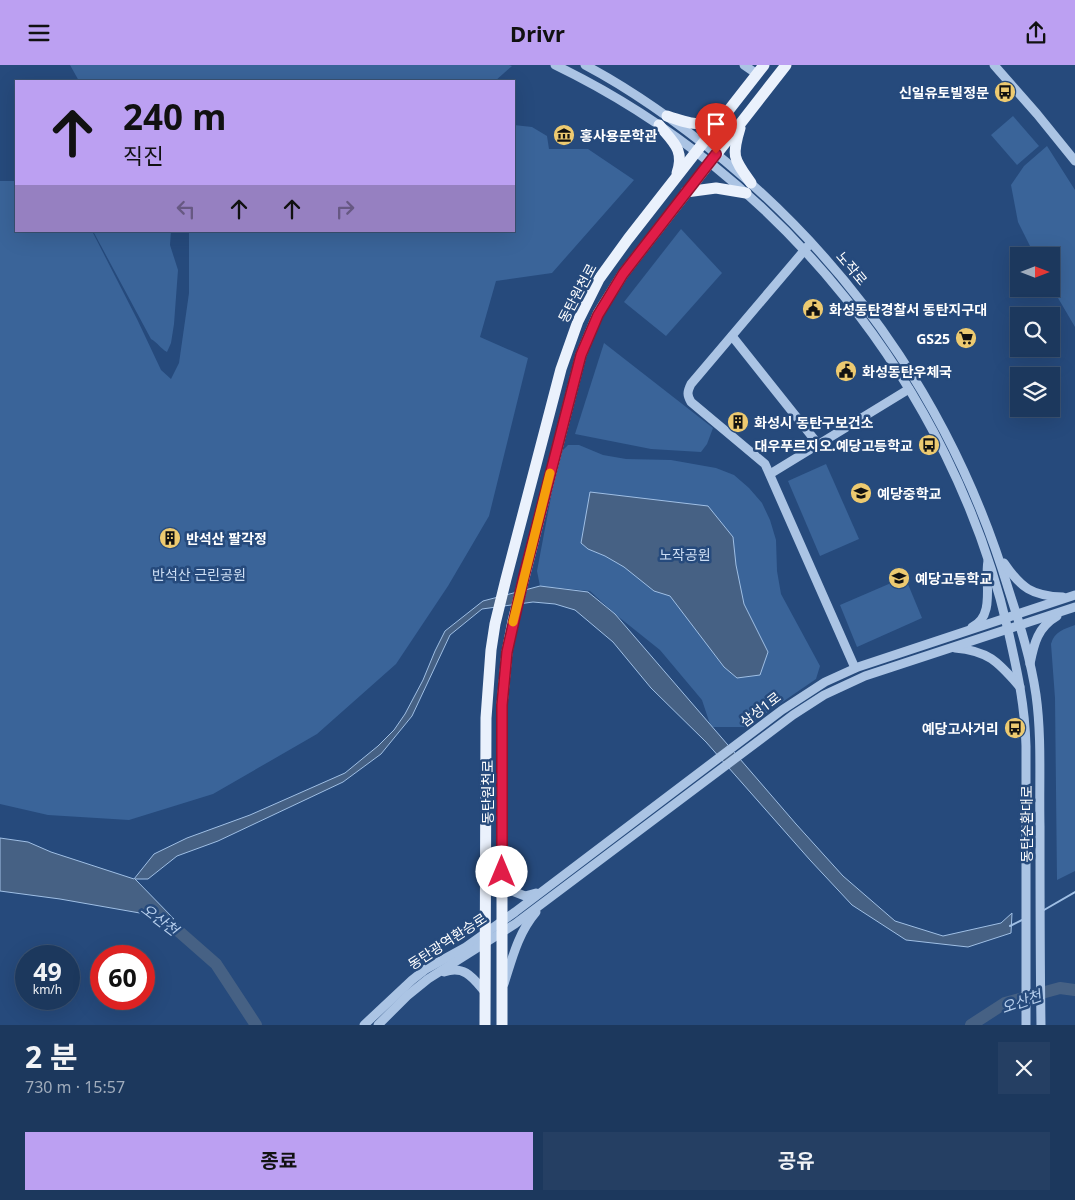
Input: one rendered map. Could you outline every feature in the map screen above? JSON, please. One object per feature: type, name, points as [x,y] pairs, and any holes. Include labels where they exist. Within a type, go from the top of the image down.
[{"type":"main road","name":"동탄원천로","points":[[502,1025],[502,705],[507,652],[524,576],[581,355],[589,333],[623,274],[786,65]]},
{"type":"main road","name":"동탄원천로","points":[[485,1025],[486,717],[489,669],[495,624],[561,369],[578,321],[599,279],[761,69]]},
{"type":"main road","points":[[734,104],[738,115],[744,118],[735,145],[735,159],[751,190]]},
{"type":"main road","points":[[664,113],[689,124],[696,124],[725,115]]},
{"type":"main road","points":[[657,123],[679,149],[680,160],[675,179]]},
{"type":"main road","points":[[686,192],[716,188],[751,190]]},
{"type":"street","name":"노작로","points":[[555,65],[615,97],[700,147]]},
{"type":"street","name":"노작로","points":[[585,65],[664,113],[700,147],[811,242],[864,303],[927,399],[958,457],[978,500],[999,555],[1019,625]]},
{"type":"street","points":[[744,65],[761,69]]},
{"type":"street","points":[[994,65],[1075,161]]},
{"type":"street","points":[[657,123],[664,113]]},
{"type":"street","name":"노작로","points":[[751,190],[859,315],[909,389],[946,456],[973,516],[995,580],[1008,629]]},
{"type":"street","points":[[811,242],[691,384],[688,396],[691,402],[765,464],[855,668]]},
{"type":"street","points":[[829,278],[830,272],[839,273]]},
{"type":"street","points":[[732,336],[818,444]]},
{"type":"street","points":[[887,354],[891,355],[894,347]]},
{"type":"street","points":[[770,474],[909,389]]},
{"type":"street","points":[[999,555],[1015,579],[1027,589],[1045,596],[1072,596]]},
{"type":"street","points":[[960,633],[976,625],[984,615],[988,602],[986,571],[988,558]]},
{"type":"street","points":[[995,580],[1001,583],[1005,577]]},
{"type":"street","name":"삼성1로","points":[[550,891],[708,765],[796,700],[825,682],[855,668],[1072,596]]},
{"type":"street","points":[[1030,666],[1038,634],[1046,624],[1073,607]]},
{"type":"street","name":"삼성1로","points":[[502,926],[715,774],[793,715],[824,695],[873,673],[1073,607]]},
{"type":"street","name":"동탄순환대로","points":[[1019,625],[1030,666],[1038,720],[1041,1025]]},
{"type":"street","name":"동탄순환대로","points":[[1008,629],[1022,689],[1026,746],[1026,1025]]},
{"type":"street","points":[[952,647],[987,655],[1022,689]]},
{"type":"street","points":[[1014,653],[1014,649],[1018,647],[1022,647],[1026,651]]},
{"type":"street","points":[[502,855],[512,891],[525,896],[550,891]]},
{"type":"street","points":[[502,989],[525,926],[550,891]]},
{"type":"street","name":"동탄광역환승로","points":[[364,1025],[382,1014],[502,926]]},
{"type":"street","name":"동탄광역환승로","points":[[378,1025],[382,1014],[426,969],[486,937]]},
{"type":"street","points":[[428,979],[456,969],[464,971],[472,977],[485,993]]},
{"type":"green space","points":[[70,65],[512,66],[496,80],[78,80]]},
{"type":"green space","points":[[1013,116],[1039,146],[1017,165],[991,135]]},
{"type":"green space","name":"반석산 근린공원","points":[[515,125],[532,127],[547,136],[549,149],[588,149],[634,180],[552,273],[496,281],[480,337],[528,358],[489,516],[448,586],[396,664],[317,734],[213,794],[129,820],[48,815],[0,804],[0,181],[15,181],[15,232],[93,232],[161,370],[171,379],[179,363],[189,293],[189,232],[515,232]]},
{"type":"green space","points":[[1047,146],[1075,190],[1075,327],[1057,297],[1060,297],[1060,247],[1030,247],[1018,222],[1011,185],[1024,166]]},
{"type":"green space","points":[[681,229],[722,273],[666,336],[624,302]]},
{"type":"green space","points":[[94,232],[171,232],[170,245],[178,270],[174,324],[171,343],[167,352],[151,339]]},
{"type":"green space","points":[[604,343],[713,428],[707,444],[701,452],[651,449],[575,434]]},
{"type":"green space","name":"노작공원","points":[[568,445],[579,445],[603,455],[626,459],[671,460],[716,468],[734,475],[749,488],[762,503],[770,520],[776,540],[777,571],[781,594],[820,666],[816,679],[746,727],[711,727],[702,700],[660,650],[590,591],[540,586],[537,571],[559,454]]},
{"type":"green space","points":[[826,464],[859,539],[820,556],[788,481]]},
{"type":"green space","points":[[905,577],[922,618],[857,647],[840,605]]},
{"type":"green space","points":[[1075,625],[1075,871],[1057,880],[1055,698],[1051,644],[1057,634]]},
{"type":"shaded area","points":[[590,492],[708,506],[733,537],[736,565],[744,604],[768,652],[760,675],[737,678],[724,667],[670,596],[654,591],[624,567],[588,549],[581,543]]},
{"type":"shaded area","points":[[540,586],[588,592],[615,614],[843,876],[895,921],[943,936],[1001,923],[1012,913],[1011,933],[968,947],[906,940],[852,905],[706,742],[651,688],[613,642],[575,610],[555,604],[533,602],[482,609],[450,635],[412,716],[381,754],[343,782],[218,841],[177,856],[148,879],[135,879],[174,919],[60,899],[0,891],[0,838],[28,842],[51,852],[134,879],[154,854],[187,838],[250,815],[345,773],[394,730],[423,680],[445,631],[483,601]]},
{"type":"waterway","points":[[1044,910],[1075,892]]},
{"type":"waterway","name":"오산천","points":[[147,907],[175,928],[216,964],[256,1025]]},
{"type":"waterway","points":[[1010,926],[1024,919]]},
{"type":"waterway","name":"오산천","points":[[971,1025],[1005,1003],[1060,988],[1075,990]]},
{"type":"slow traffic","points":[[513,622],[550,473]]},
{"type":"place","name":"신일유토빌정문","points":[[1005,92]]},
{"type":"place","name":"홍사용문학관","points":[[564,135]]},
{"type":"place","name":"화성동탄경찰서 동탄지구대","points":[[813,309]]},
{"type":"place","name":"GS25","points":[[966,338]]},
{"type":"place","name":"화성동탄우체국","points":[[846,371]]},
{"type":"place","name":"화성시 동탄구보건소","points":[[738,422]]},
{"type":"place","name":"대우푸르지오.예당고등학교","points":[[929,445]]},
{"type":"place","name":"예당중학교","points":[[861,493]]},
{"type":"place","name":"반석산 팔각정","points":[[170,538]]},
{"type":"place","name":"예당고등학교","points":[[899,578]]},
{"type":"place","name":"예당고사거리","points":[[1015,728]]},
{"type":"route","points":[[502,872],[502,705],[507,652],[524,576],[581,355],[598,315],[623,274],[716,154]]}]
